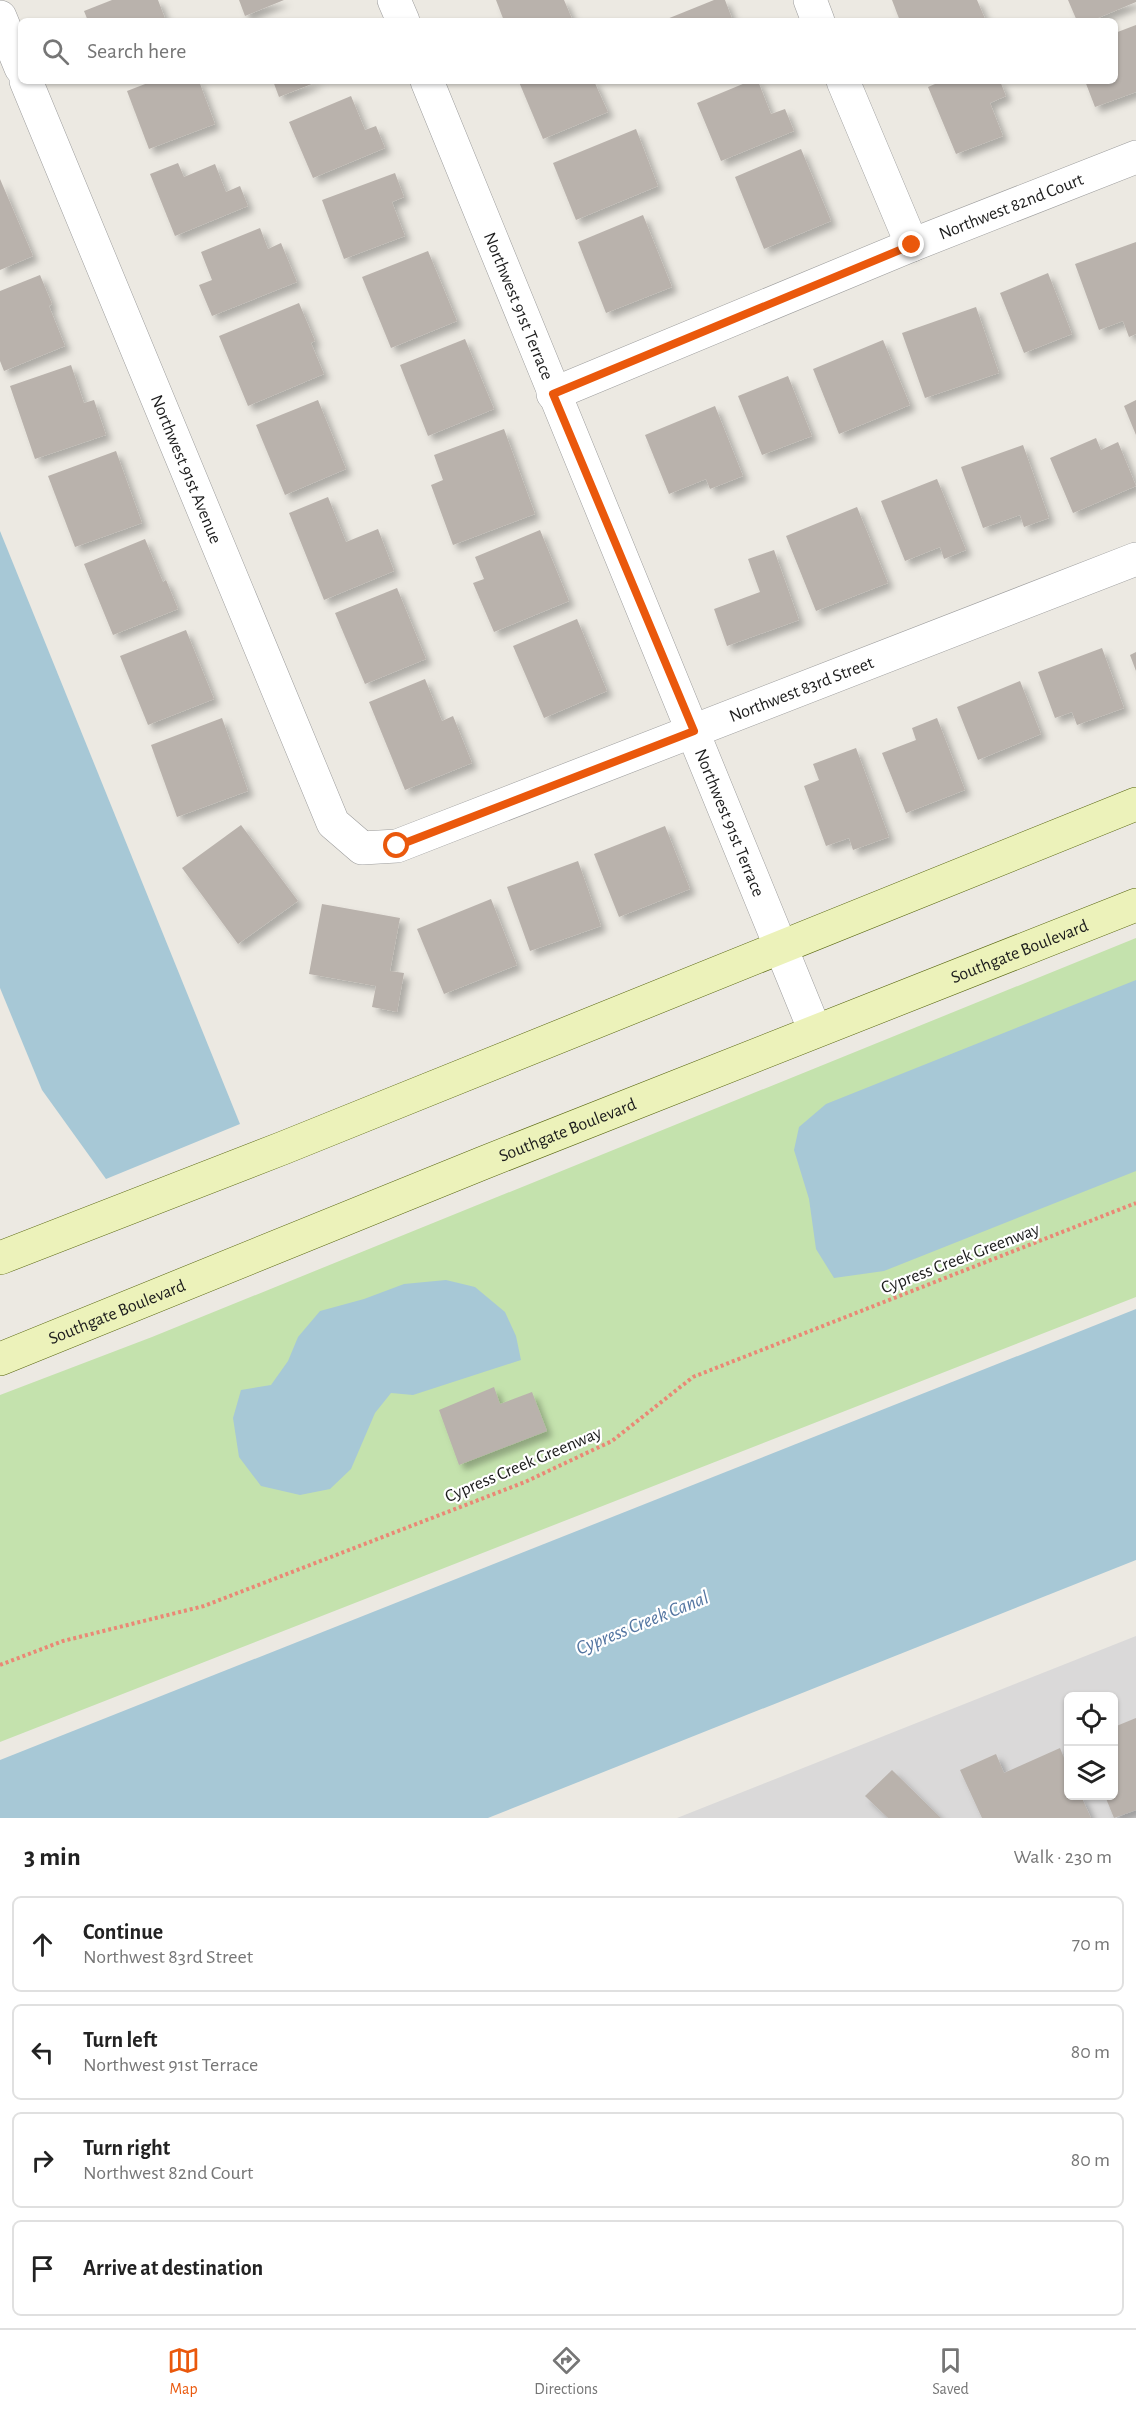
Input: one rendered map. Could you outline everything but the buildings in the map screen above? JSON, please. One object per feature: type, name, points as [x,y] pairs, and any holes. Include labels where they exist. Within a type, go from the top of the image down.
[{"type":"main road","points":[[0,1258],[283,1148],[1136,804]]},
{"type":"main road","name":"Southgate Boulevard","points":[[0,1359],[1136,904]]},
{"type":"street","points":[[394,0],[401,18]]},
{"type":"street","points":[[810,0],[817,18]]},
{"type":"street","points":[[0,17],[18,61]]},
{"type":"street","name":"Northwest 91st Avenue","points":[[27,84],[333,823],[362,848]]},
{"type":"street","name":"Northwest 91st Terrace","points":[[428,84],[815,1031]]},
{"type":"street","points":[[844,84],[912,245]]},
{"type":"street","name":"Northwest 82nd Court","points":[[553,394],[912,245],[1136,157]]},
{"type":"street","name":"Northwest 83rd Street","points":[[362,848],[397,846],[1136,559]]},
{"type":"path","name":"Cypress Creek Greenway","points":[[0,1665],[63,1641],[204,1606],[525,1482],[612,1441],[693,1377],[1136,1203]]},
{"type":"shaded area","points":[[1136,1636],[1136,1818],[677,1818]]},
{"type":"green space","points":[[1136,938],[1136,1297],[0,1742],[0,1395],[152,1337]]},
{"type":"water","points":[[0,531],[240,1124],[106,1179],[42,1090],[0,988]]},
{"type":"water","points":[[1136,980],[1136,1171],[884,1271],[834,1278],[816,1249],[809,1199],[794,1150],[799,1127],[826,1104]]},
{"type":"water","points":[[446,1280],[475,1287],[505,1312],[516,1336],[521,1360],[413,1395],[391,1393],[375,1413],[351,1469],[330,1489],[300,1495],[261,1486],[239,1457],[233,1418],[241,1390],[271,1385],[288,1361],[298,1337],[320,1311],[364,1299],[404,1284]]},
{"type":"water","name":"Cypress Creek Canal","points":[[1136,1309],[1136,1560],[488,1818],[0,1818],[0,1760]]},
{"type":"route","points":[[397,846],[694,731],[553,394],[912,245]]}]
